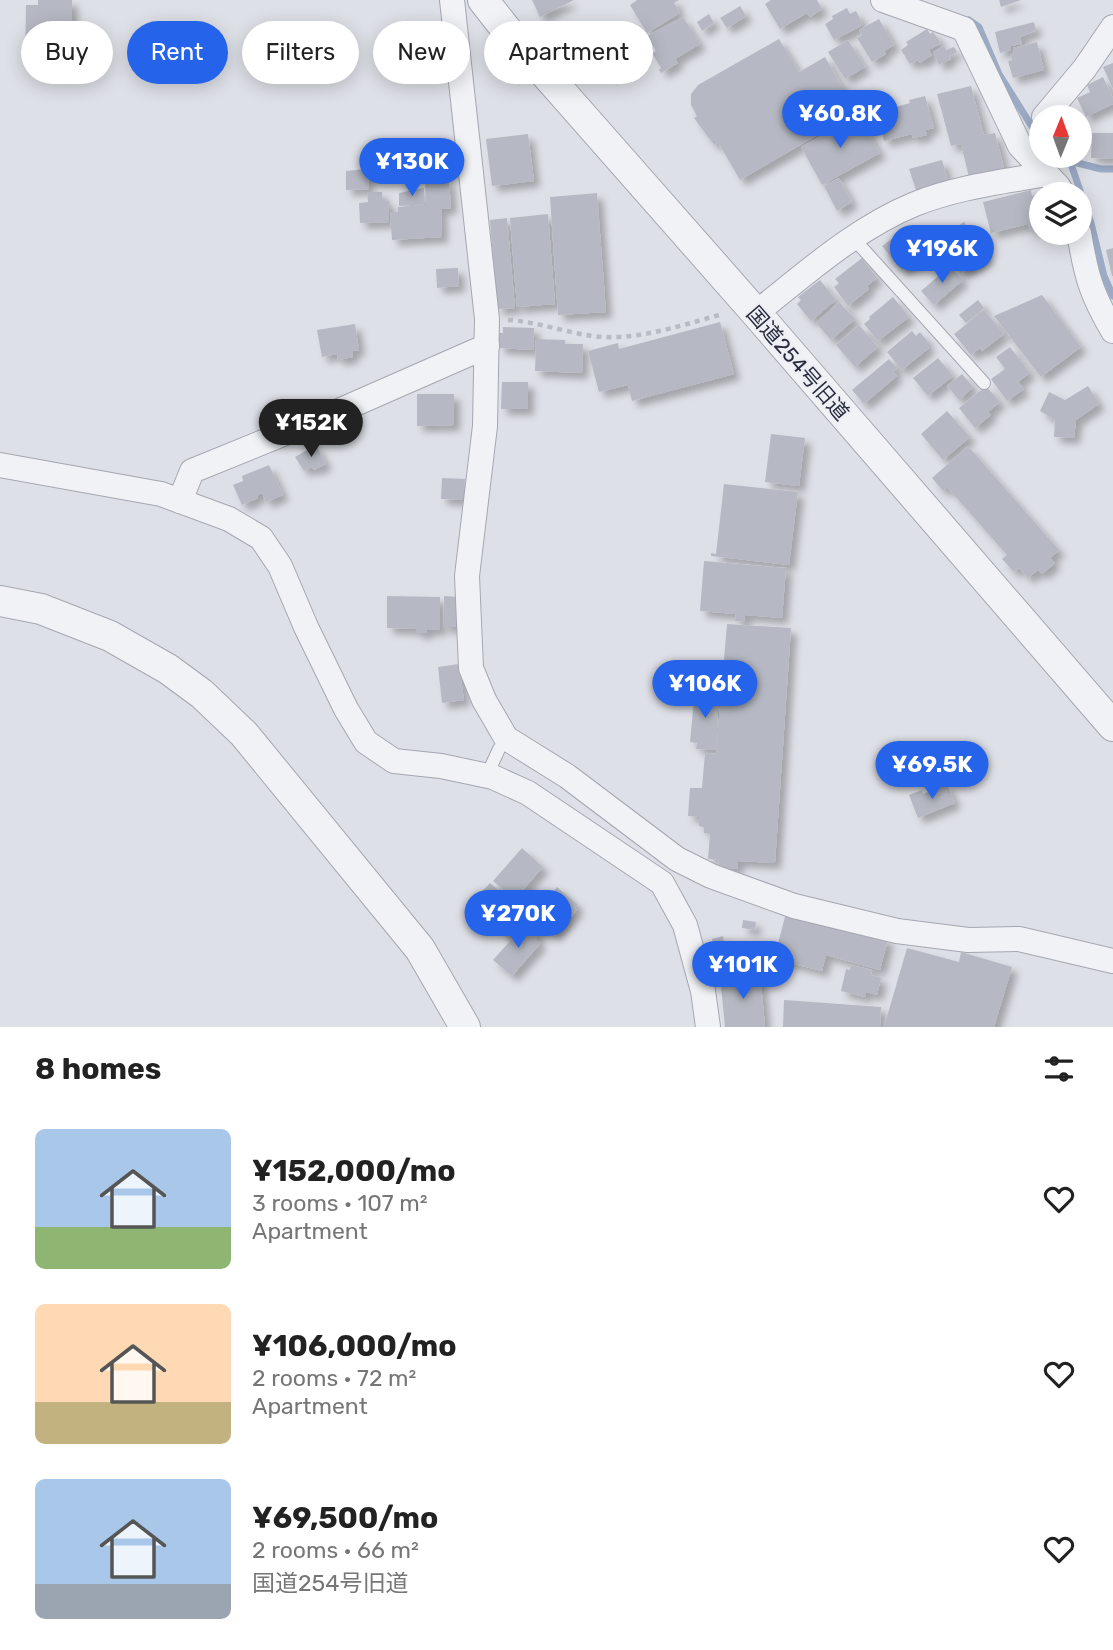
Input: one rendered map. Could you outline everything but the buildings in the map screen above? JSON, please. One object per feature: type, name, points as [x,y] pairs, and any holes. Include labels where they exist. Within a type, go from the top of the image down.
[{"type":"street","points":[[452,0],[487,319],[485,426],[467,576],[468,629],[471,668],[484,700],[507,738],[567,776],[677,859],[711,876],[794,906],[897,931],[968,940],[1019,939],[1113,961]]},
{"type":"street","name":"国道254号旧道","points":[[483,0],[1113,726]]},
{"type":"street","points":[[883,0],[964,29],[1020,146],[1053,182]]},
{"type":"street","points":[[1055,105],[1085,68],[1113,27]]},
{"type":"street","points":[[1020,146],[1029,135]]},
{"type":"street","points":[[751,307],[854,239],[914,205],[972,187],[1046,174]]},
{"type":"street","points":[[1081,245],[1087,278],[1106,308],[1113,331]]},
{"type":"street","points":[[180,501],[192,471],[332,414],[487,346]]},
{"type":"street","points":[[0,464],[161,494],[229,519],[261,538],[280,566],[346,709],[366,742],[394,761],[487,775],[528,793],[662,883],[685,925],[703,991],[708,1027]]},
{"type":"street","points":[[0,601],[41,609],[110,636],[168,669],[202,695],[244,734],[420,949],[465,1027]]},
{"type":"street","points":[[662,883],[677,859]]},
{"type":"lane","points":[[854,239],[984,383]]},
{"type":"lane","points":[[487,775],[507,738]]},
{"type":"path","points":[[487,319],[616,337],[660,330],[751,307]]},
{"type":"waterway","points":[[969,20],[979,27],[999,74],[1029,122]]},
{"type":"waterway","points":[[1092,167],[1113,169]]},
{"type":"waterway","points":[[1072,168],[1091,223],[1104,276],[1113,296]]}]
